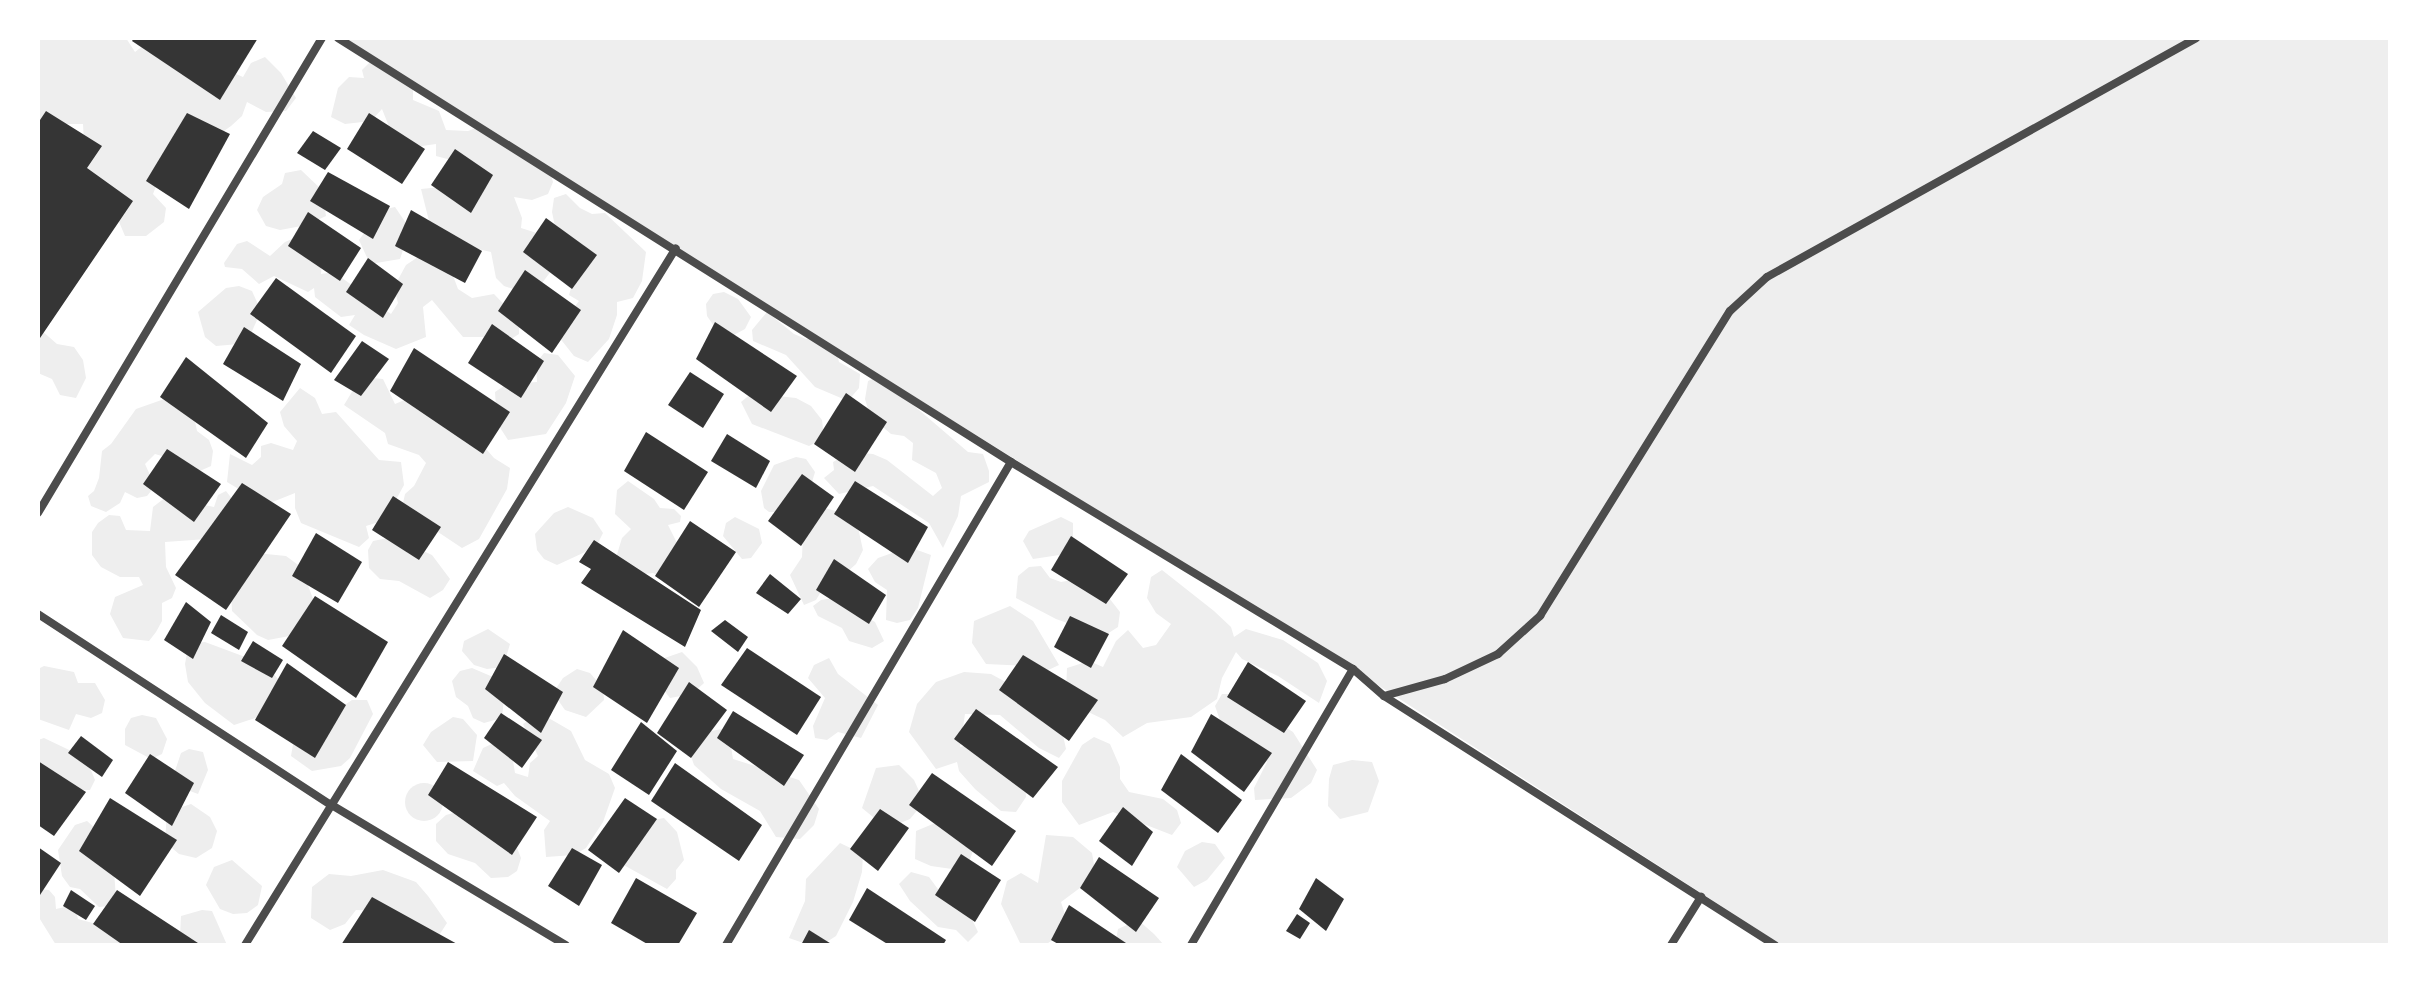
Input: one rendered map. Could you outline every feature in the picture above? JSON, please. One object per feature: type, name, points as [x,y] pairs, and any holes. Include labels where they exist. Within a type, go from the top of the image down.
[{"type":"street","points":[[38,513],[322,38]]},
{"type":"street","points":[[338,38],[676,248],[1011,462],[1353,669],[1384,696],[1775,945]]},
{"type":"street","points":[[1384,696],[1445,679],[1498,654],[1540,616],[1730,311],[1767,277],[2196,38]]},
{"type":"street","points":[[245,945],[676,248]]},
{"type":"street","points":[[726,945],[1011,462]]},
{"type":"street","points":[[38,614],[330,804],[566,945]]},
{"type":"street","points":[[1191,945],[1353,669]]},
{"type":"street","points":[[1671,945],[1701,897]]},
{"type":"shaded area","points":[[126,38],[135,52],[153,38],[243,77],[251,63],[265,57],[281,73],[296,98],[286,111],[266,112],[247,102],[242,116],[231,126],[160,176],[153,194],[166,208],[164,222],[146,236],[125,236],[117,217],[86,180],[83,124],[38,124],[38,39]]},
{"type":"shaded area","points":[[338,38],[2390,38],[2390,945],[1782,945],[1353,669],[910,394],[912,404],[968,452],[983,454],[989,471],[989,482],[961,496],[958,516],[943,548],[929,523],[873,486],[839,494],[824,478],[834,470],[833,462],[851,452],[873,454],[887,460],[933,496],[942,488],[936,473],[912,460],[913,443],[904,436],[891,434],[870,416],[865,399],[868,381],[879,376],[836,349],[839,362],[860,374],[859,388],[848,401],[815,387],[786,355],[753,341],[752,330],[767,312],[794,334],[806,339],[817,337],[550,171],[553,182],[548,194],[532,200],[514,197],[522,218],[521,228],[540,234],[555,266],[539,287],[522,292],[504,286],[496,278],[491,252],[465,246],[430,225],[421,189],[441,187],[455,161],[436,156],[436,144],[408,148],[392,134],[382,109],[371,121],[345,124],[331,117],[338,88],[349,77],[364,78],[362,70],[372,60]],"holes":[[[413,86],[479,127],[468,131],[446,130],[439,111],[413,100]]]},
{"type":"shaded area","points":[[301,170],[322,190],[326,216],[307,225],[280,230],[266,226],[257,210],[263,197],[282,184],[285,173]]},
{"type":"shaded area","points":[[566,194],[580,208],[592,214],[605,213],[646,252],[642,281],[633,298],[617,302],[617,315],[609,339],[588,362],[574,356],[551,327],[569,314],[579,301],[569,295],[575,274],[557,236],[552,212],[554,198]]},
{"type":"shaded area","points":[[395,207],[410,229],[400,259],[370,264],[359,240],[381,210]]},
{"type":"shaded area","points":[[299,236],[322,263],[321,274],[334,272],[391,314],[398,303],[394,287],[406,265],[421,255],[452,273],[458,289],[472,298],[494,294],[519,320],[519,334],[508,341],[494,337],[463,337],[432,300],[423,307],[426,337],[396,349],[349,325],[355,315],[341,317],[315,297],[314,288],[308,292],[274,276],[259,284],[242,269],[225,267],[224,263],[237,244],[247,241],[270,256],[285,242]]},
{"type":"shaded area","points":[[239,286],[252,291],[261,311],[249,338],[239,344],[216,346],[205,337],[198,312],[226,288]]},
{"type":"shaded area","points":[[724,292],[738,299],[751,317],[745,329],[730,337],[718,332],[707,316],[706,304],[713,294]]},
{"type":"shaded area","points":[[41,330],[57,344],[74,347],[83,360],[86,378],[76,398],[60,395],[52,379],[38,373],[38,331]]},
{"type":"shaded area","points":[[544,353],[558,355],[575,376],[566,403],[546,434],[508,440],[497,423],[495,392],[507,384],[537,382],[536,363]]},
{"type":"shaded area","points":[[361,377],[383,379],[395,404],[414,396],[475,436],[494,458],[510,468],[507,489],[479,539],[462,548],[402,508],[405,494],[414,486],[426,463],[419,455],[388,444],[385,433],[344,405]]},
{"type":"shaded area","points":[[300,388],[315,398],[322,414],[336,412],[379,460],[401,462],[404,485],[385,520],[366,526],[369,538],[359,547],[301,523],[295,508],[295,493],[265,505],[227,482],[230,454],[252,465],[261,457],[261,446],[271,443],[293,450],[297,441],[284,426],[280,412]]},
{"type":"shaded area","points":[[752,393],[796,398],[811,406],[822,420],[824,438],[809,446],[752,424],[741,402]]},
{"type":"shaded area","points":[[170,397],[193,412],[197,431],[209,440],[213,451],[211,466],[193,474],[172,459],[155,454],[145,464],[155,486],[147,496],[137,498],[125,492],[120,503],[106,512],[91,506],[88,496],[94,491],[99,478],[102,451],[111,444],[136,409]]},
{"type":"shaded area","points":[[796,457],[806,459],[815,472],[810,489],[779,512],[769,512],[764,508],[761,491],[774,465]]},
{"type":"shaded area","points":[[628,481],[654,499],[660,508],[674,509],[681,516],[680,522],[668,525],[679,547],[679,585],[653,573],[635,575],[615,561],[622,538],[631,529],[615,514],[617,490]]},
{"type":"shaded area","points":[[226,491],[236,504],[207,539],[165,542],[166,567],[176,588],[172,598],[162,603],[162,621],[156,632],[149,641],[123,638],[110,614],[115,597],[143,585],[139,577],[120,577],[101,567],[92,555],[92,532],[98,523],[109,515],[120,516],[126,530],[150,531],[153,507],[166,497],[214,507],[218,495]]},
{"type":"shaded area","points":[[568,507],[593,518],[603,533],[596,547],[557,565],[544,559],[537,550],[535,534],[554,513]]},
{"type":"shaded area","points":[[821,507],[843,513],[857,523],[863,550],[856,564],[845,574],[835,568],[816,600],[804,605],[790,575],[802,557],[803,534]]},
{"type":"shaded area","points":[[735,517],[759,529],[762,543],[751,558],[742,559],[723,536],[726,523]]},
{"type":"shaded area","points":[[1061,517],[1073,523],[1073,548],[1066,554],[1033,559],[1023,541],[1029,531]]},
{"type":"shaded area","points":[[393,537],[432,555],[450,579],[443,590],[430,598],[399,581],[380,579],[369,568],[368,550],[373,541]]},
{"type":"shaded area","points":[[909,547],[931,555],[918,608],[910,620],[897,623],[886,620],[887,590],[875,582],[868,569],[878,558]]},
{"type":"shaded area","points":[[256,553],[286,556],[301,567],[315,604],[295,635],[268,640],[257,635],[232,611],[231,591]]},
{"type":"shaded area","points":[[1041,566],[1050,578],[1061,582],[1077,579],[1106,594],[1120,612],[1118,627],[1104,636],[1056,619],[1016,598],[1018,576],[1029,567]]},
{"type":"shaded area","points":[[1162,570],[1214,611],[1231,627],[1234,637],[1246,629],[1283,640],[1318,663],[1327,681],[1319,703],[1278,676],[1242,659],[1236,652],[1222,678],[1217,699],[1191,717],[1147,723],[1123,737],[1105,720],[1082,709],[1066,690],[1067,668],[1089,661],[1103,667],[1116,641],[1128,630],[1143,648],[1156,645],[1171,624],[1156,613],[1147,598],[1151,577]]},
{"type":"shaded area","points":[[834,598],[875,622],[884,641],[872,648],[849,641],[842,628],[818,616],[813,606],[821,600]]},
{"type":"shaded area","points":[[1010,606],[1033,621],[1059,665],[1044,672],[1026,666],[986,664],[972,643],[974,621]]},
{"type":"shaded area","points":[[488,629],[510,644],[503,667],[487,669],[474,665],[462,651],[464,641]]},
{"type":"shaded area","points":[[205,642],[264,664],[282,683],[267,714],[234,725],[205,703],[188,682],[185,664],[188,648],[193,643]]},
{"type":"shaded area","points":[[682,652],[697,667],[704,683],[692,694],[670,698],[659,684],[656,661]]},
{"type":"shaded area","points":[[829,658],[838,674],[878,705],[861,738],[838,732],[827,740],[815,738],[813,726],[825,698],[808,678],[814,665]]},
{"type":"shaded area","points":[[44,666],[74,672],[78,683],[95,683],[105,700],[102,713],[91,718],[76,714],[69,730],[38,719],[38,669]]},
{"type":"shaded area","points":[[472,668],[493,677],[504,698],[502,718],[484,723],[473,718],[468,706],[456,697],[452,681],[460,671]]},
{"type":"shaded area","points":[[577,669],[590,673],[603,688],[604,700],[586,717],[565,710],[553,693],[563,678]]},
{"type":"shaded area","points":[[964,672],[991,674],[1013,686],[1061,726],[1066,749],[1059,758],[1039,748],[1000,715],[965,714],[960,747],[968,745],[1025,785],[1026,797],[1016,812],[1001,811],[975,789],[959,771],[957,762],[936,769],[909,732],[917,704],[936,682]]},
{"type":"shaded area","points":[[1222,694],[1233,694],[1293,732],[1317,770],[1311,783],[1291,798],[1255,800],[1254,788],[1267,762],[1222,726],[1215,706]]},
{"type":"shaded area","points":[[352,700],[367,700],[373,714],[350,758],[341,766],[312,771],[291,756],[294,739]]},
{"type":"shaded area","points":[[540,713],[571,731],[585,760],[609,774],[615,788],[603,822],[586,848],[574,855],[546,857],[544,830],[550,821],[515,796],[504,783],[497,786],[473,771],[483,748],[494,743],[512,755],[515,773],[528,777],[530,763],[538,756],[523,724]]},
{"type":"shaded area","points":[[142,715],[156,718],[167,739],[162,754],[151,759],[125,745],[125,729],[131,718]]},
{"type":"shaded area","points":[[453,717],[463,719],[477,735],[473,761],[437,762],[423,745],[431,732]]},
{"type":"shaded area","points":[[728,728],[733,759],[799,780],[819,809],[814,825],[800,839],[776,837],[760,811],[721,789],[694,765],[689,750],[705,732]]},
{"type":"shaded area","points":[[1094,737],[1110,744],[1120,767],[1120,779],[1129,792],[1163,799],[1177,810],[1181,823],[1172,835],[1113,812],[1079,825],[1062,802],[1062,781],[1082,745]]},
{"type":"shaded area","points":[[44,738],[86,758],[95,780],[90,790],[70,790],[38,773],[38,740]]},
{"type":"shaded area","points":[[189,749],[203,752],[208,770],[198,794],[182,788],[173,777],[181,753]]},
{"type":"shaded area","points":[[1352,760],[1372,762],[1379,781],[1368,812],[1340,819],[1328,806],[1329,779],[1333,765]]},
{"type":"shaded area","points":[[899,765],[914,780],[924,802],[910,819],[893,826],[879,822],[862,808],[876,768]]},
{"type":"shaded area","points":[[424,783],[437,789],[443,802],[437,815],[424,821],[411,815],[405,802],[411,789]]},
{"type":"shaded area","points":[[191,804],[210,817],[217,831],[212,848],[196,858],[179,854],[165,842],[167,812]]},
{"type":"shaded area","points":[[457,812],[514,840],[521,858],[517,871],[508,877],[491,878],[475,863],[448,854],[436,841],[436,824],[446,815]]},
{"type":"shaded area","points":[[664,818],[677,832],[684,860],[676,870],[676,879],[667,889],[620,863],[647,821]]},
{"type":"shaded area","points":[[87,821],[96,829],[114,871],[116,898],[109,906],[99,907],[80,889],[70,887],[62,876],[58,850],[75,825]]},
{"type":"shaded area","points":[[940,821],[975,845],[966,871],[931,866],[915,859],[916,831]]},
{"type":"shaded area","points":[[1046,835],[1073,837],[1092,853],[1096,876],[1061,902],[1067,921],[1062,934],[1045,945],[1021,945],[1001,904],[1007,881],[1021,873],[1038,883]]},
{"type":"shaded area","points":[[1202,842],[1215,844],[1225,858],[1207,880],[1194,887],[1177,867],[1185,851]]},
{"type":"shaded area","points":[[840,843],[863,854],[862,872],[853,902],[836,936],[822,945],[809,945],[789,938],[805,901],[806,879]]},
{"type":"shaded area","points":[[232,860],[262,886],[258,905],[247,913],[233,914],[220,909],[206,885],[214,867]]},
{"type":"shaded area","points":[[383,870],[416,882],[428,896],[447,923],[436,940],[379,911],[356,910],[345,924],[330,930],[311,918],[312,887],[329,874],[351,876]]},
{"type":"shaded area","points":[[911,872],[929,877],[943,896],[969,913],[978,932],[968,942],[956,930],[938,927],[910,901],[899,884]]},
{"type":"shaded area","points":[[38,889],[49,890],[55,897],[56,909],[69,906],[76,910],[78,919],[100,925],[135,945],[56,945],[38,916]]},
{"type":"shaded area","points":[[202,910],[212,911],[227,945],[184,945],[180,936],[181,916]]},
{"type":"shaded area","points":[[1138,920],[1164,945],[1115,945],[1118,929]]},
{"type":"building","points":[[134,38],[258,38],[220,100],[132,41]]},
{"type":"building","points":[[46,111],[102,146],[87,168],[133,201],[38,341],[38,123]]},
{"type":"building","points":[[187,113],[230,134],[189,209],[146,181]]},
{"type":"building","points":[[369,113],[425,149],[402,184],[347,149]]},
{"type":"building","points":[[313,131],[341,148],[325,170],[297,153]]},
{"type":"building","points":[[455,149],[493,175],[471,213],[431,185]]},
{"type":"building","points":[[328,172],[390,206],[373,239],[310,201]]},
{"type":"building","points":[[411,210],[482,251],[465,283],[395,246]]},
{"type":"building","points":[[308,212],[361,248],[340,281],[288,246]]},
{"type":"building","points":[[546,218],[597,255],[572,289],[523,252]]},
{"type":"building","points":[[368,258],[403,284],[383,318],[346,292]]},
{"type":"building","points":[[525,270],[581,310],[552,353],[498,311]]},
{"type":"building","points":[[276,278],[356,336],[331,373],[250,314]]},
{"type":"building","points":[[715,322],[797,376],[771,412],[696,359]]},
{"type":"building","points":[[492,324],[544,361],[521,398],[468,363]]},
{"type":"building","points":[[244,327],[301,364],[283,401],[223,364]]},
{"type":"building","points":[[362,341],[389,359],[361,396],[334,380]]},
{"type":"building","points":[[414,348],[510,412],[483,454],[390,391]]},
{"type":"building","points":[[186,357],[268,423],[246,458],[160,397]]},
{"type":"building","points":[[690,372],[724,394],[703,428],[668,405]]},
{"type":"building","points":[[846,393],[887,422],[855,472],[814,444]]},
{"type":"building","points":[[646,432],[708,472],[684,510],[624,471]]},
{"type":"building","points":[[727,434],[770,461],[756,488],[711,461]]},
{"type":"building","points":[[167,449],[221,484],[194,522],[143,484]]},
{"type":"building","points":[[802,474],[834,497],[801,546],[768,521]]},
{"type":"building","points":[[855,481],[928,527],[908,563],[834,514]]},
{"type":"building","points":[[242,483],[291,514],[226,610],[175,575]]},
{"type":"building","points":[[393,496],[441,527],[419,560],[372,530]]},
{"type":"building","points":[[690,521],[736,552],[699,607],[655,576]]},
{"type":"building","points":[[316,533],[362,562],[338,603],[292,576]]},
{"type":"building","points":[[1071,536],[1128,574],[1106,604],[1051,570]]},
{"type":"building","points":[[594,540],[701,610],[685,647],[581,583],[591,569],[579,562]]},
{"type":"building","points":[[834,559],[886,595],[869,624],[816,590]]},
{"type":"building","points":[[770,574],[801,599],[788,614],[756,593]]},
{"type":"building","points":[[315,596],[388,642],[356,698],[282,646]]},
{"type":"building","points":[[186,602],[211,622],[193,659],[164,640]]},
{"type":"building","points":[[221,615],[248,632],[239,650],[211,633]]},
{"type":"building","points":[[1070,616],[1109,634],[1091,668],[1054,647]]},
{"type":"building","points":[[725,620],[748,637],[738,652],[711,631]]},
{"type":"building","points":[[623,630],[679,668],[647,723],[593,687]]},
{"type":"building","points":[[253,641],[283,660],[272,678],[241,661]]},
{"type":"building","points":[[747,648],[821,697],[797,735],[721,685]]},
{"type":"building","points":[[504,654],[563,692],[541,733],[485,689]]},
{"type":"building","points":[[1023,655],[1098,700],[1069,741],[999,690]]},
{"type":"building","points":[[1248,662],[1306,701],[1284,733],[1227,697]]},
{"type":"building","points":[[287,663],[346,705],[315,758],[255,720]]},
{"type":"building","points":[[689,682],[727,710],[691,758],[657,733]]},
{"type":"building","points":[[976,709],[1058,767],[1033,798],[954,739]]},
{"type":"building","points":[[733,711],[804,755],[784,786],[717,738]]},
{"type":"building","points":[[501,713],[542,740],[522,768],[484,738]]},
{"type":"building","points":[[1211,714],[1272,753],[1244,792],[1191,752]]},
{"type":"building","points":[[641,722],[677,751],[649,795],[611,770]]},
{"type":"building","points":[[81,736],[113,760],[102,777],[68,753]]},
{"type":"building","points":[[150,754],[194,783],[172,826],[125,793]]},
{"type":"building","points":[[1181,754],[1242,800],[1218,833],[1161,790]]},
{"type":"building","points":[[38,761],[86,792],[54,836],[38,825]]},
{"type":"building","points":[[448,762],[537,817],[512,855],[428,795]]},
{"type":"building","points":[[675,763],[762,825],[739,861],[651,801]]},
{"type":"building","points":[[932,773],[1016,831],[992,866],[909,805]]},
{"type":"building","points":[[110,798],[177,840],[140,896],[79,851]]},
{"type":"building","points":[[625,798],[657,819],[619,873],[588,850]]},
{"type":"building","points":[[1123,807],[1153,832],[1132,866],[1099,841]]},
{"type":"building","points":[[880,809],[909,828],[878,871],[850,849]]},
{"type":"building","points":[[38,847],[61,863],[38,898]]},
{"type":"building","points":[[572,848],[602,865],[579,906],[548,886]]},
{"type":"building","points":[[961,854],[1001,880],[975,922],[935,895]]},
{"type":"building","points":[[1099,857],[1159,898],[1136,932],[1080,888]]},
{"type":"building","points":[[636,878],[697,913],[678,945],[649,945],[611,923]]},
{"type":"building","points":[[1316,878],[1344,899],[1326,931],[1299,909]]},
{"type":"building","points":[[867,888],[946,940],[943,945],[889,945],[849,920]]},
{"type":"building","points":[[71,890],[95,906],[86,920],[63,906]]},
{"type":"building","points":[[117,890],[201,945],[123,945],[93,924]]},
{"type":"building","points":[[372,897],[459,945],[341,945]]},
{"type":"building","points":[[1069,905],[1125,945],[1060,945],[1051,940]]},
{"type":"building","points":[[1297,914],[1310,923],[1300,939],[1286,931]]},
{"type":"building","points":[[809,930],[833,945],[801,945]]}]
